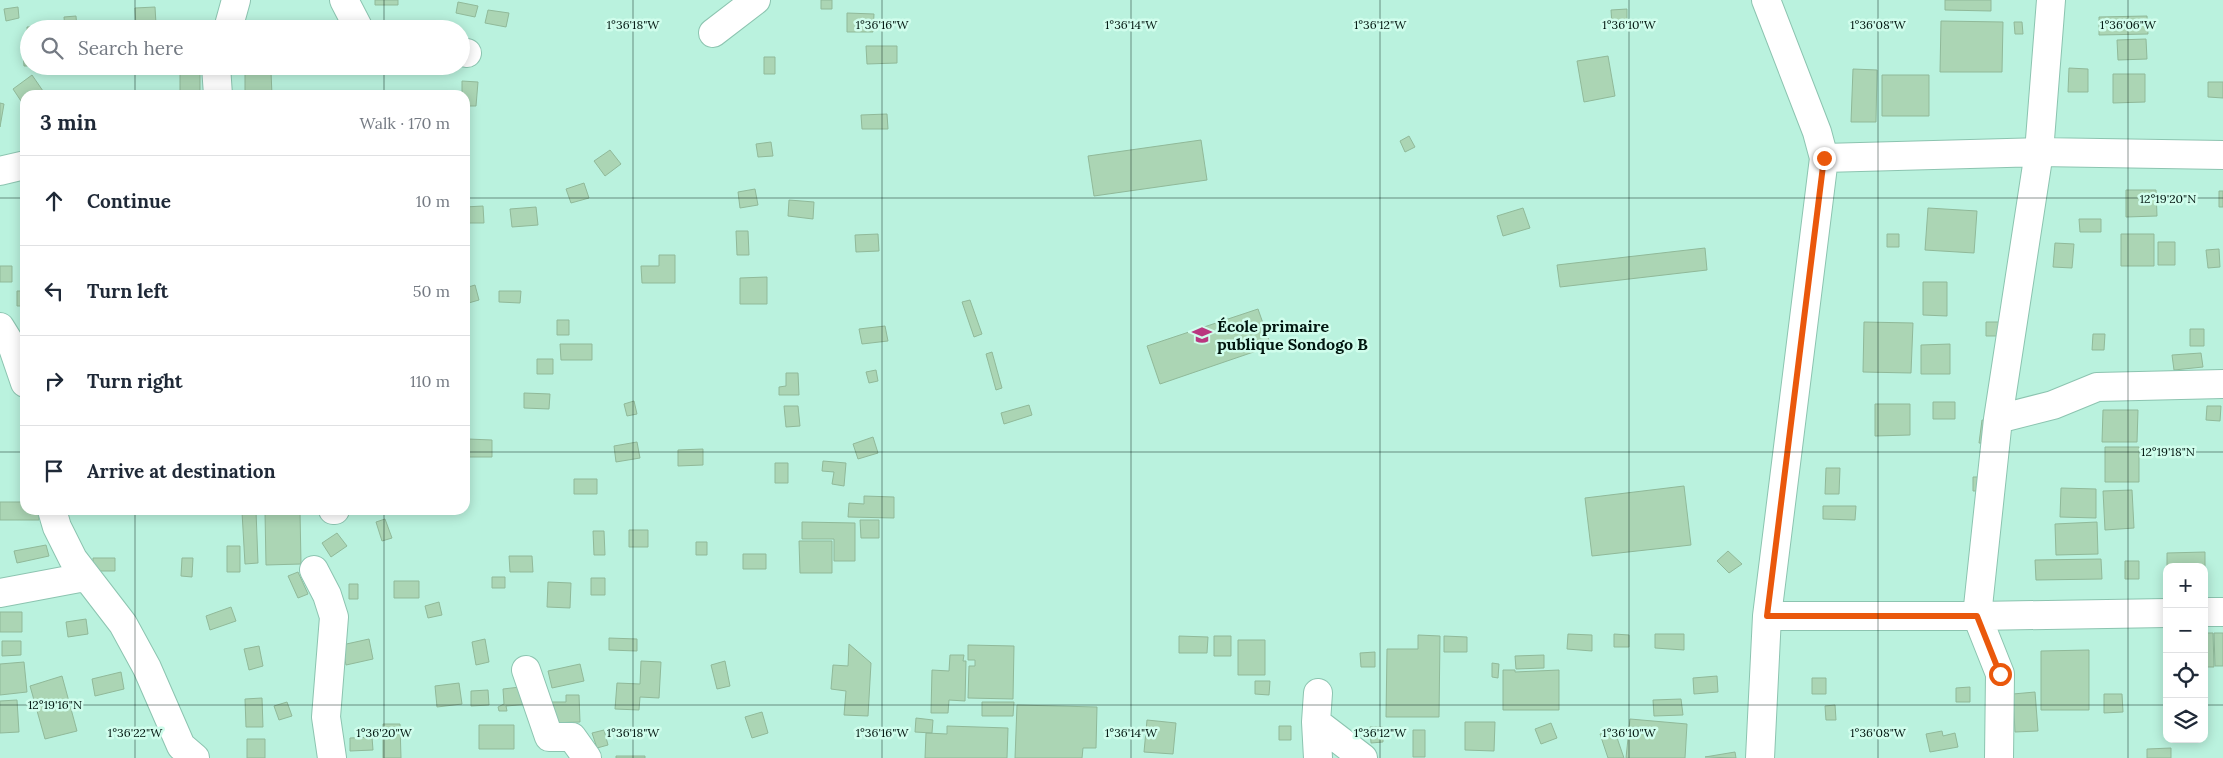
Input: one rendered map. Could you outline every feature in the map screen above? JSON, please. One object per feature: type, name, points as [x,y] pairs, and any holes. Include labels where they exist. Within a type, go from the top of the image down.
[{"type":"street","points":[[230,20],[236,0]]},
{"type":"street","points":[[344,0],[354,20]]},
{"type":"street","points":[[713,33],[756,0]]},
{"type":"street","points":[[1760,758],[1767,616],[1824,158],[1817,132],[1766,0]]},
{"type":"street","points":[[2000,758],[2000,674],[1977,616],[1998,419],[2040,152],[2051,0]]},
{"type":"street","points":[[217,75],[218,90]]},
{"type":"street","points":[[1824,158],[2040,152],[2223,155]]},
{"type":"street","points":[[0,171],[20,167]]},
{"type":"street","points":[[0,327],[13,348],[20,368]]},
{"type":"street","points":[[1998,419],[2053,405],[2097,387],[2223,384]]},
{"type":"street","points":[[54,515],[64,543],[85,576],[116,613],[135,643],[179,754]]},
{"type":"street","points":[[314,570],[327,595],[334,617],[326,716],[332,758]]},
{"type":"street","points":[[0,593],[85,576]]},
{"type":"street","points":[[2208,612],[2223,612]]},
{"type":"street","points":[[1767,616],[1977,616],[2163,613]]},
{"type":"street","points":[[526,670],[549,737],[572,737],[587,758]]},
{"type":"street","points":[[1318,693],[1316,722],[1318,758]]},
{"type":"street","points":[[1316,722],[1363,758]]},
{"type":"building","points":[[375,0],[398,0],[398,5],[375,5]]},
{"type":"building","points":[[821,0],[832,0],[832,9],[821,9]]},
{"type":"building","points":[[1945,0],[1991,0],[1991,11],[1945,10]]},
{"type":"building","points":[[458,2],[478,6],[475,17],[456,13]]},
{"type":"building","points":[[18,7],[19,18],[6,21],[4,9]]},
{"type":"building","points":[[155,7],[156,20],[136,20],[135,8]]},
{"type":"building","points":[[1627,9],[1627,24],[1612,24],[1611,10]]},
{"type":"building","points":[[488,10],[509,13],[506,27],[485,23]]},
{"type":"building","points":[[847,13],[874,14],[873,32],[847,32]]},
{"type":"building","points":[[76,16],[76,20],[64,20],[64,17]]},
{"type":"building","points":[[2147,16],[2148,34],[2099,35],[2099,17]]},
{"type":"building","points":[[1941,21],[2003,22],[2002,72],[1940,72]]},
{"type":"building","points":[[2014,22],[2022,22],[2023,34],[2015,34]]},
{"type":"building","points":[[2146,39],[2147,59],[2118,60],[2117,40]]},
{"type":"building","points":[[866,46],[897,46],[897,63],[867,64]]},
{"type":"building","points":[[1608,56],[1615,96],[1584,102],[1577,61]]},
{"type":"building","points":[[764,57],[775,57],[775,74],[764,74]]},
{"type":"building","points":[[2069,68],[2088,69],[2088,92],[2068,92]]},
{"type":"building","points":[[1853,69],[1877,70],[1876,122],[1851,122]]},
{"type":"building","points":[[2113,74],[2145,74],[2145,102],[2113,103]]},
{"type":"building","points":[[32,75],[42,90],[20,90],[20,100],[13,89]]},
{"type":"building","points":[[180,75],[200,75],[200,90],[180,90]]},
{"type":"building","points":[[245,75],[271,75],[272,90],[245,90]]},
{"type":"building","points":[[1882,75],[1929,75],[1929,116],[1882,116]]},
{"type":"building","points":[[462,81],[478,82],[476,106],[470,106],[470,90],[462,90]]},
{"type":"building","points":[[2208,82],[2223,82],[2223,98],[2208,97]]},
{"type":"building","points":[[0,103],[4,104],[0,127]]},
{"type":"building","points":[[887,114],[888,129],[862,129],[861,115]]},
{"type":"building","points":[[1409,136],[1415,147],[1405,152],[1400,141]]},
{"type":"building","points":[[1201,140],[1207,180],[1094,196],[1088,156]]},
{"type":"building","points":[[771,142],[773,156],[758,157],[756,144]]},
{"type":"building","points":[[610,150],[621,164],[605,176],[594,161]]},
{"type":"building","points":[[584,183],[589,198],[571,203],[566,189]]},
{"type":"building","points":[[755,189],[758,205],[740,208],[738,192]]},
{"type":"building","points":[[2126,190],[2156,190],[2157,216],[2126,217]]},
{"type":"building","points":[[2219,191],[2223,191],[2223,207],[2219,207]]},
{"type":"building","points":[[789,200],[814,202],[813,219],[788,216]]},
{"type":"building","points":[[483,206],[484,223],[470,223],[470,207]]},
{"type":"building","points":[[536,207],[538,225],[512,227],[510,209]]},
{"type":"building","points":[[1523,208],[1530,228],[1503,236],[1497,216]]},
{"type":"building","points":[[1928,208],[1977,211],[1974,253],[1925,250]]},
{"type":"building","points":[[2079,219],[2101,219],[2101,232],[2080,232]]},
{"type":"building","points":[[736,231],[748,231],[749,255],[737,255]]},
{"type":"building","points":[[878,234],[879,251],[856,252],[855,235]]},
{"type":"building","points":[[1887,234],[1899,234],[1899,247],[1887,247]]},
{"type":"building","points":[[2121,234],[2154,234],[2154,266],[2121,266]]},
{"type":"building","points":[[2158,242],[2175,242],[2175,265],[2158,265]]},
{"type":"building","points":[[2055,243],[2074,244],[2072,268],[2053,267]]},
{"type":"building","points":[[1705,248],[1707,270],[1560,287],[1557,265]]},
{"type":"building","points":[[2219,249],[2220,267],[2208,268],[2206,250]]},
{"type":"building","points":[[659,255],[675,255],[675,283],[642,283],[641,266],[659,266]]},
{"type":"building","points":[[0,266],[12,266],[12,282],[0,282]]},
{"type":"building","points":[[767,277],[767,304],[740,304],[740,278]]},
{"type":"building","points":[[1923,282],[1947,282],[1947,316],[1923,315]]},
{"type":"building","points":[[475,285],[479,300],[470,303],[470,286]]},
{"type":"building","points":[[17,291],[20,291],[20,306],[17,306]]},
{"type":"building","points":[[499,291],[521,291],[520,303],[499,302]]},
{"type":"building","points":[[970,300],[982,334],[974,337],[962,302]]},
{"type":"building","points":[[1258,309],[1271,346],[1160,384],[1147,346]]},
{"type":"building","points":[[557,320],[569,320],[569,335],[557,335]]},
{"type":"building","points":[[1864,322],[1913,323],[1911,373],[1863,372]]},
{"type":"building","points":[[1986,322],[2002,322],[2002,336],[1986,336]]},
{"type":"building","points":[[885,326],[888,341],[862,344],[859,329]]},
{"type":"building","points":[[2190,329],[2204,329],[2204,346],[2190,346]]},
{"type":"building","points":[[2093,334],[2105,334],[2104,350],[2092,350]]},
{"type":"building","points":[[560,344],[592,344],[592,360],[561,360]]},
{"type":"building","points":[[1950,344],[1950,374],[1921,374],[1921,345]]},
{"type":"building","points":[[992,352],[1002,388],[996,390],[986,354]]},
{"type":"building","points":[[2201,353],[2203,367],[2174,370],[2172,355]]},
{"type":"building","points":[[537,359],[553,359],[553,374],[537,374]]},
{"type":"building","points":[[876,370],[878,381],[869,383],[866,372]]},
{"type":"building","points":[[786,373],[798,373],[799,395],[779,395],[779,387],[786,386]]},
{"type":"building","points":[[524,393],[550,394],[549,409],[524,408]]},
{"type":"building","points":[[634,401],[637,414],[627,416],[624,404]]},
{"type":"building","points":[[1933,402],[1955,402],[1955,419],[1933,419]]},
{"type":"building","points":[[1875,404],[1910,404],[1910,435],[1875,436]]},
{"type":"building","points":[[1029,405],[1032,415],[1004,424],[1001,413]]},
{"type":"building","points":[[784,406],[798,406],[800,426],[786,427]]},
{"type":"building","points":[[2207,406],[2221,406],[2220,421],[2206,420]]},
{"type":"building","points":[[2103,410],[2138,410],[2137,442],[2102,442]]},
{"type":"building","points":[[1982,420],[1994,421],[1992,444],[1979,443]]},
{"type":"building","points":[[873,437],[878,453],[858,459],[853,444]]},
{"type":"building","points":[[470,439],[492,440],[492,457],[470,457]]},
{"type":"building","points":[[637,442],[640,458],[616,462],[614,446]]},
{"type":"building","points":[[2105,447],[2139,447],[2139,482],[2105,482]]},
{"type":"building","points":[[703,449],[703,465],[678,466],[678,450]]},
{"type":"building","points":[[823,461],[846,463],[844,486],[832,484],[834,472],[822,471]]},
{"type":"building","points":[[775,463],[788,463],[788,483],[775,483]]},
{"type":"building","points":[[1826,468],[1840,468],[1839,494],[1825,494]]},
{"type":"building","points":[[1973,477],[1987,477],[1987,491],[1973,491]]},
{"type":"building","points":[[574,479],[597,479],[597,494],[574,494]]},
{"type":"building","points":[[1684,486],[1691,545],[1592,556],[1585,498]]},
{"type":"building","points":[[2061,488],[2096,489],[2096,518],[2060,517]]},
{"type":"building","points":[[2132,490],[2134,528],[2105,530],[2103,491]]},
{"type":"building","points":[[864,496],[894,497],[894,518],[848,517],[849,503],[864,504]]},
{"type":"building","points":[[0,502],[20,502],[20,515],[39,515],[39,520],[0,520]]},
{"type":"building","points":[[1823,506],[1856,506],[1855,520],[1823,519]]},
{"type":"building","points":[[242,515],[256,515],[258,563],[245,564]]},
{"type":"building","points":[[265,515],[300,515],[301,564],[266,565]]},
{"type":"building","points":[[385,519],[392,538],[382,541],[376,522]]},
{"type":"building","points":[[860,520],[879,520],[879,538],[861,538]]},
{"type":"building","points":[[802,522],[855,523],[855,561],[834,561],[834,539],[802,539]]},
{"type":"building","points":[[2097,522],[2098,554],[2056,555],[2055,524]]},
{"type":"building","points":[[629,530],[648,530],[648,547],[629,547]]},
{"type":"building","points":[[593,531],[604,531],[605,555],[594,555]]},
{"type":"building","points":[[337,533],[347,546],[331,557],[322,543]]},
{"type":"building","points":[[799,541],[832,541],[832,573],[800,573]]},
{"type":"building","points":[[696,542],[707,542],[707,555],[696,555]]},
{"type":"building","points":[[46,545],[49,556],[17,563],[14,551]]},
{"type":"building","points":[[227,546],[240,546],[240,572],[227,572]]},
{"type":"building","points":[[1728,551],[1742,564],[1729,573],[1717,561]]},
{"type":"building","points":[[2205,552],[2205,563],[2167,563],[2167,553]]},
{"type":"building","points":[[743,554],[766,554],[766,569],[743,569]]},
{"type":"building","points":[[509,556],[532,556],[533,572],[510,572]]},
{"type":"building","points":[[93,558],[115,558],[115,571],[93,571]]},
{"type":"building","points":[[182,558],[193,558],[192,577],[181,576]]},
{"type":"building","points":[[2101,559],[2102,579],[2036,580],[2035,560]]},
{"type":"building","points":[[2125,561],[2139,561],[2139,579],[2125,579]]},
{"type":"building","points":[[298,572],[308,594],[298,598],[288,576]]},
{"type":"building","points":[[492,577],[505,577],[505,588],[492,588]]},
{"type":"building","points":[[591,578],[605,578],[605,595],[591,595]]},
{"type":"building","points":[[394,581],[419,581],[419,598],[394,598]]},
{"type":"building","points":[[548,582],[571,583],[570,608],[547,607]]},
{"type":"building","points":[[349,584],[358,584],[358,599],[349,599]]},
{"type":"building","points":[[439,602],[442,615],[428,618],[425,606]]},
{"type":"building","points":[[231,607],[236,621],[210,630],[206,616]]},
{"type":"building","points":[[0,612],[22,612],[22,632],[0,632]]},
{"type":"building","points":[[86,619],[88,634],[68,637],[66,622]]},
{"type":"building","points":[[2208,633],[2213,633],[2214,667],[2208,667]]},
{"type":"building","points":[[2214,633],[2223,633],[2223,666],[2215,666]]},
{"type":"building","points":[[1568,634],[1592,635],[1592,651],[1567,649]]},
{"type":"building","points":[[1614,634],[1629,635],[1629,647],[1614,647]]},
{"type":"building","points":[[1655,634],[1684,634],[1684,650],[1655,648]]},
{"type":"building","points":[[1418,635],[1440,636],[1439,717],[1386,717],[1387,649],[1418,649]]},
{"type":"building","points":[[1179,636],[1208,637],[1207,653],[1179,653]]},
{"type":"building","points":[[1214,636],[1231,636],[1231,656],[1214,656]]},
{"type":"building","points":[[1444,636],[1467,637],[1467,652],[1444,652]]},
{"type":"building","points":[[609,638],[637,639],[637,651],[609,650]]},
{"type":"building","points":[[369,639],[373,659],[346,665],[342,645]]},
{"type":"building","points":[[485,639],[489,662],[476,665],[472,642]]},
{"type":"building","points":[[1238,640],[1265,640],[1265,675],[1238,675]]},
{"type":"building","points":[[2,641],[21,641],[21,655],[2,656]]},
{"type":"building","points":[[849,644],[871,663],[868,716],[844,715],[846,691],[831,689],[833,665],[848,666]]},
{"type":"building","points":[[968,645],[1014,646],[1013,699],[968,698],[969,666],[975,666],[975,660],[968,660]]},
{"type":"building","points":[[259,646],[263,666],[249,670],[244,649]]},
{"type":"building","points":[[2089,650],[2089,710],[2041,710],[2041,651]]},
{"type":"building","points":[[1375,652],[1375,667],[1361,667],[1360,653]]},
{"type":"building","points":[[950,655],[964,655],[963,661],[966,661],[965,701],[949,700],[948,713],[931,713],[932,670],[949,671]]},
{"type":"building","points":[[1544,655],[1544,668],[1516,669],[1515,656]]},
{"type":"building","points":[[641,661],[661,662],[659,698],[640,697],[639,710],[615,709],[617,683],[640,684]]},
{"type":"building","points":[[725,661],[730,686],[717,689],[711,665]]},
{"type":"building","points":[[24,662],[27,692],[0,695],[0,664]]},
{"type":"building","points":[[1492,663],[1499,664],[1498,678],[1492,677]]},
{"type":"building","points":[[580,664],[584,681],[552,688],[548,671]]},
{"type":"building","points":[[1503,670],[1515,670],[1515,672],[1559,670],[1559,710],[1503,710]]},
{"type":"building","points":[[121,672],[124,689],[95,696],[92,679]]},
{"type":"building","points":[[62,676],[77,731],[45,739],[30,686]]},
{"type":"building","points":[[1717,676],[1718,692],[1694,694],[1693,678]]},
{"type":"building","points":[[1812,678],[1826,678],[1826,694],[1812,694]]},
{"type":"building","points":[[1255,681],[1270,681],[1269,695],[1255,694]]},
{"type":"building","points":[[459,683],[462,704],[437,707],[435,686]]},
{"type":"building","points":[[529,686],[531,704],[506,706],[507,711],[499,711],[498,707],[504,704],[503,689]]},
{"type":"building","points":[[1970,687],[1970,702],[1956,702],[1956,688]]},
{"type":"building","points":[[488,690],[489,705],[471,706],[471,691]]},
{"type":"building","points":[[2035,692],[2038,731],[2015,732],[2013,694]]},
{"type":"building","points":[[2104,694],[2122,694],[2123,712],[2104,713]]},
{"type":"building","points":[[566,695],[579,695],[580,722],[549,723],[549,702],[566,702]]},
{"type":"building","points":[[262,698],[263,727],[246,727],[245,699]]},
{"type":"building","points":[[1681,699],[1683,715],[1654,716],[1653,700]]},
{"type":"building","points":[[17,700],[19,732],[0,733],[0,701]]},
{"type":"building","points":[[287,702],[292,716],[279,720],[274,706]]},
{"type":"building","points":[[982,702],[1014,702],[1013,716],[982,716]]},
{"type":"building","points":[[1017,705],[1097,707],[1096,748],[1083,748],[1082,758],[1015,758]]},
{"type":"building","points":[[1835,705],[1836,720],[1826,720],[1825,706]]},
{"type":"building","points":[[762,712],[768,733],[752,738],[745,717]]},
{"type":"building","points":[[916,718],[933,720],[932,733],[915,732]]},
{"type":"building","points":[[1630,719],[1687,724],[1685,758],[1626,758]]},
{"type":"building","points":[[1147,720],[1176,723],[1173,754],[1144,752]]},
{"type":"building","points":[[1465,722],[1495,722],[1494,751],[1465,750]]},
{"type":"building","points":[[1551,723],[1557,738],[1541,744],[1535,729]]},
{"type":"building","points":[[383,724],[400,724],[401,758],[383,758]]},
{"type":"building","points":[[479,725],[514,725],[514,749],[479,749]]},
{"type":"building","points":[[947,726],[1008,728],[1007,758],[925,758],[926,733],[947,734]]},
{"type":"building","points":[[1279,726],[1291,726],[1291,740],[1279,740]]},
{"type":"building","points":[[1370,727],[1383,727],[1383,742],[1371,743]]},
{"type":"building","points":[[1614,729],[1624,758],[1608,758],[1600,734]]},
{"type":"building","points":[[604,730],[608,745],[597,748],[592,733]]},
{"type":"building","points":[[1413,730],[1425,730],[1425,757],[1413,757]]},
{"type":"building","points":[[1942,731],[1943,736],[1955,733],[1958,747],[1930,752],[1926,734]]},
{"type":"building","points":[[372,737],[373,750],[350,751],[350,738]]},
{"type":"building","points":[[247,739],[265,739],[265,758],[247,758]]},
{"type":"building","points":[[2171,748],[2171,758],[2147,758],[2147,749]]},
{"type":"building","points":[[1735,752],[1736,758],[1705,757]]},
{"type":"building","points":[[616,756],[645,756],[645,758],[616,758]]},
{"type":"place","name":"École primaire publique Sondogo B","points":[[1202,335]]},
{"type":"route","points":[[1824,158],[1767,616],[1977,616],[2000,674]]}]
